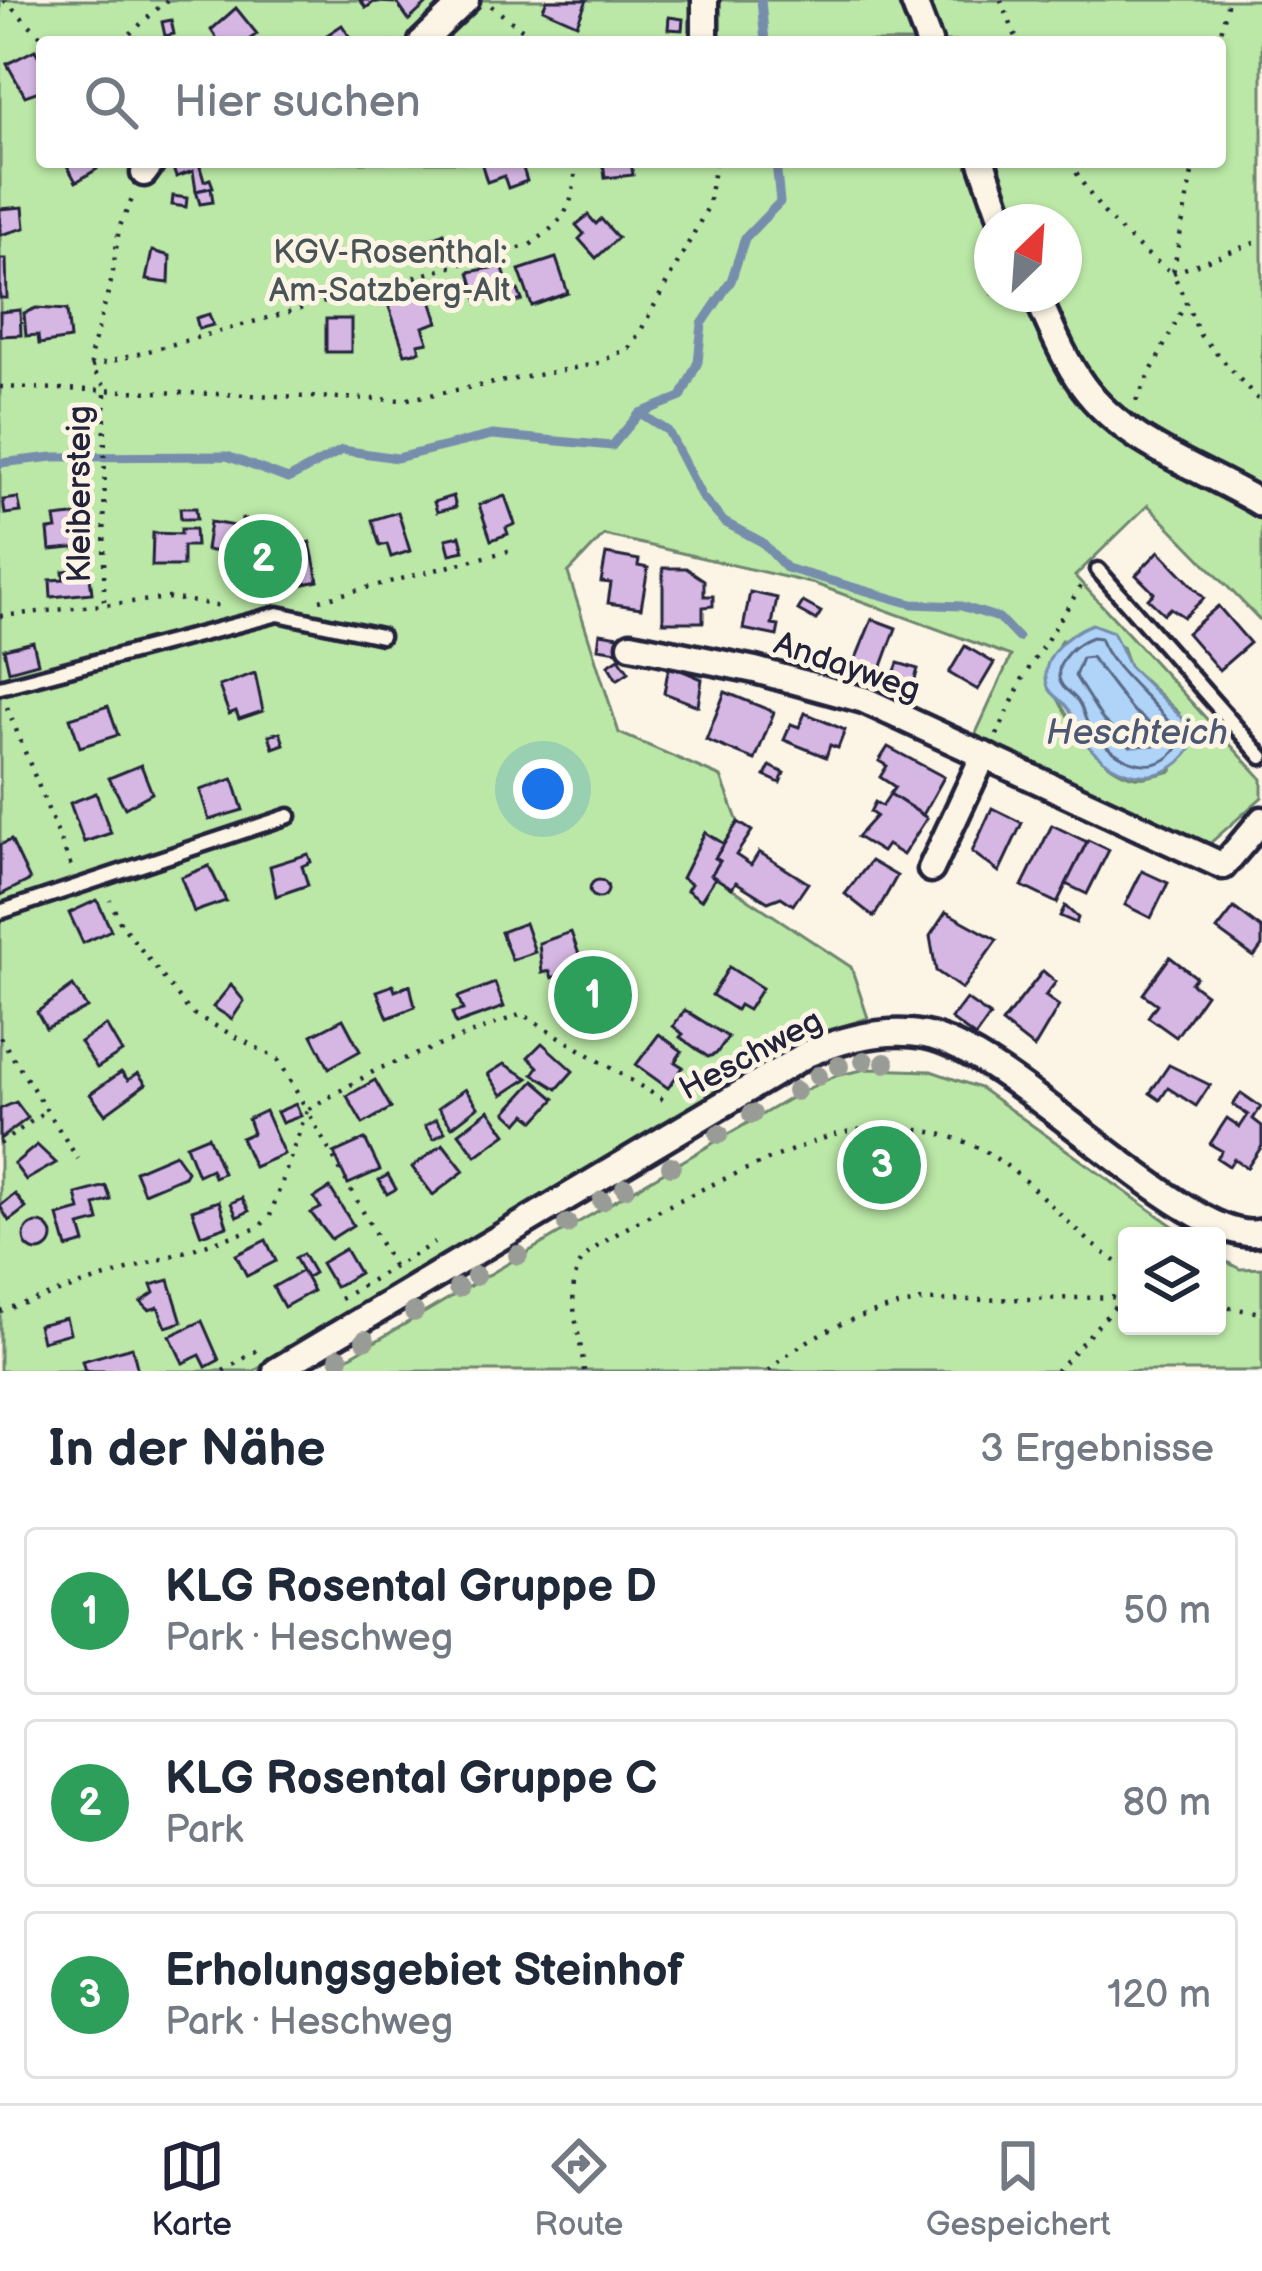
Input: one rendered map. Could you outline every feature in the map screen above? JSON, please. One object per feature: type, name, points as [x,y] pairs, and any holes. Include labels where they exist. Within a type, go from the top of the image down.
[{"type":"street","points":[[428,36],[466,0]]},
{"type":"street","points":[[705,0],[705,36]]},
{"type":"street","points":[[913,0],[927,36]]},
{"type":"street","points":[[984,168],[997,204]]},
{"type":"street","points":[[1045,312],[1078,378],[1126,429],[1262,504]]},
{"type":"street","name":"Andayweg","points":[[631,645],[755,670],[864,700],[1223,866],[1262,820]]},
{"type":"street","points":[[931,869],[984,755]]},
{"type":"street","name":"Heschweg","points":[[277,1371],[827,1046],[891,1033],[925,1035],[952,1044],[1217,1228],[1249,1236],[1262,1232]]},
{"type":"lane","points":[[1098,570],[1262,757]]},
{"type":"lane","points":[[0,688],[278,614],[382,636]]},
{"type":"lane","points":[[0,912],[289,816]]},
{"type":"path","points":[[4,0],[41,36]]},
{"type":"path","points":[[128,36],[167,0]]},
{"type":"path","points":[[485,0],[531,36]]},
{"type":"path","points":[[1001,0],[1016,36]]},
{"type":"path","points":[[1220,36],[1228,0]]},
{"type":"path","points":[[105,387],[92,367],[119,228],[148,168]]},
{"type":"path","points":[[92,367],[530,245],[562,222],[574,190],[576,168]]},
{"type":"path","points":[[0,387],[403,400],[514,383],[613,359],[641,330],[708,207],[714,168]]},
{"type":"path","points":[[1074,168],[1082,185],[1131,244],[1173,273]]},
{"type":"path","points":[[1193,168],[1173,273],[1200,335],[1262,404]]},
{"type":"path","points":[[1173,273],[1262,240]]},
{"type":"path","points":[[1126,429],[1144,378],[1184,306]]},
{"type":"path","name":"Kleibersteig","points":[[104,601],[105,387]]},
{"type":"path","points":[[278,614],[340,593],[512,550]]},
{"type":"path","points":[[984,755],[1023,678],[1086,578],[1098,570]]},
{"type":"path","points":[[0,616],[104,601],[169,598],[234,608]]},
{"type":"path","points":[[0,688],[79,885]]},
{"type":"path","points":[[100,878],[121,924],[191,1013],[278,1058],[393,1266]]},
{"type":"path","points":[[0,1311],[258,1228],[270,1216],[307,1111],[378,1069],[522,1014],[695,1120]]},
{"type":"path","points":[[0,1036],[78,1159]]},
{"type":"path","points":[[0,1144],[47,1110]]},
{"type":"path","points":[[584,1371],[575,1285],[584,1258],[599,1244],[689,1193],[840,1133],[918,1130],[974,1145],[1118,1261]]},
{"type":"path","points":[[769,1371],[811,1336],[889,1307],[922,1301],[1118,1298]]},
{"type":"path","points":[[1055,1371],[1118,1305]]},
{"type":"path","points":[[1226,1308],[1262,1315]]},
{"type":"green space","name":"KGV-Rosenthal: Am-Satzberg-Alt","points":[[0,0],[1262,0],[1262,622],[1148,505],[1075,576],[1262,779],[1262,797],[1208,845],[972,742],[1011,656],[815,584],[604,535],[568,573],[619,733],[721,777],[738,822],[715,857],[712,875],[851,967],[868,1018],[809,1037],[254,1371],[0,1371]],"holes":[[[1061,640],[1122,647],[1129,666],[1179,713],[1172,771],[1135,777],[1106,762],[1070,719],[1046,673]]]},
{"type":"green space","points":[[867,1069],[931,1071],[980,1088],[1174,1227],[1118,1227],[1118,1335],[1226,1335],[1226,1262],[1240,1269],[1262,1268],[1262,1371],[325,1371],[797,1094],[835,1076]]},
{"type":"water","name":"Heschteich","points":[[1092,624],[1113,632],[1129,666],[1187,723],[1192,747],[1165,771],[1134,774],[1103,760],[1048,687],[1051,656],[1065,640]]},
{"type":"building","points":[[360,0],[431,0],[409,20],[397,3],[374,2],[366,8]]},
{"type":"building","points":[[547,0],[587,0],[577,24],[543,9]]},
{"type":"building","points":[[236,8],[257,34],[215,36],[211,30]]},
{"type":"building","points":[[669,17],[683,19],[682,30],[668,29]]},
{"type":"building","points":[[171,20],[174,34],[165,36],[162,22]]},
{"type":"building","points":[[342,25],[349,36],[326,36]]},
{"type":"building","points":[[35,50],[36,92],[25,96],[7,64]]},
{"type":"building","points":[[68,168],[97,168],[97,169],[76,182]]},
{"type":"building","points":[[173,168],[200,168],[204,181],[210,179],[213,187],[196,191],[193,171],[176,177]]},
{"type":"building","points":[[483,168],[523,168],[527,181],[508,188],[504,176],[487,182]]},
{"type":"building","points":[[604,168],[632,168],[633,175],[605,178]]},
{"type":"building","points":[[211,188],[213,202],[200,204],[196,191]]},
{"type":"building","points":[[173,196],[187,198],[186,207],[172,205]]},
{"type":"building","points":[[23,207],[25,228],[0,235],[0,209]]},
{"type":"building","points":[[588,215],[596,224],[601,219],[618,238],[596,258],[579,239],[584,234],[576,225]]},
{"type":"building","points":[[444,233],[449,245],[437,249],[433,238]]},
{"type":"building","points":[[152,251],[170,256],[169,283],[146,280]]},
{"type":"building","points":[[556,258],[568,293],[532,306],[519,270]]},
{"type":"building","points":[[0,259],[6,259],[7,298],[0,298]]},
{"type":"building","points":[[502,266],[509,288],[478,303],[469,272]]},
{"type":"building","points":[[518,290],[522,300],[510,304],[506,294]]},
{"type":"building","points":[[428,291],[438,322],[423,327],[428,342],[418,344],[420,351],[405,354],[388,304]]},
{"type":"building","points":[[36,308],[67,310],[70,339],[39,344],[38,335],[26,336],[24,313]]},
{"type":"building","points":[[20,310],[21,335],[0,336],[0,312]]},
{"type":"building","points":[[209,314],[213,325],[199,329],[196,318]]},
{"type":"building","points":[[326,319],[351,319],[351,352],[326,352]]},
{"type":"building","points":[[453,496],[456,507],[437,512],[434,502]]},
{"type":"building","points":[[505,496],[515,524],[506,528],[508,534],[491,540],[479,505]]},
{"type":"building","points":[[18,498],[21,512],[5,514],[3,500]]},
{"type":"building","points":[[180,508],[196,508],[197,519],[181,519]]},
{"type":"building","points":[[398,512],[410,551],[391,557],[387,544],[380,546],[372,520]]},
{"type":"building","points":[[89,514],[93,546],[50,550],[48,530],[57,529],[55,518]]},
{"type":"building","points":[[242,519],[266,523],[266,543],[259,542],[257,558],[206,550],[210,522],[241,527]]},
{"type":"building","points":[[181,529],[195,529],[196,546],[183,546],[183,566],[152,566],[153,533],[181,534]]},
{"type":"building","points":[[460,536],[464,551],[450,554],[446,539]]},
{"type":"building","points":[[310,542],[318,581],[296,586],[288,547]]},
{"type":"building","points":[[1159,551],[1204,598],[1184,617],[1170,608],[1164,614],[1148,599],[1154,593],[1136,575]]},
{"type":"building","points":[[606,554],[639,560],[638,566],[648,568],[641,608],[608,603],[611,583],[601,582]]},
{"type":"building","points":[[89,568],[92,593],[51,597],[50,580],[64,579],[63,571]]},
{"type":"building","points":[[663,568],[686,568],[704,580],[704,596],[713,596],[713,606],[703,607],[703,622],[663,622]]},
{"type":"building","points":[[750,592],[777,598],[772,625],[779,626],[777,636],[743,629]]},
{"type":"building","points":[[803,602],[821,612],[816,620],[798,610]]},
{"type":"building","points":[[1218,606],[1250,643],[1219,670],[1187,633]]},
{"type":"building","points":[[872,619],[896,628],[878,677],[852,668]]},
{"type":"building","points":[[600,633],[626,637],[624,652],[598,648]]},
{"type":"building","points":[[33,642],[38,663],[9,671],[4,649]]},
{"type":"building","points":[[965,646],[994,663],[978,690],[949,673]]},
{"type":"building","points":[[619,658],[629,672],[617,680],[608,665]]},
{"type":"building","points":[[898,663],[918,669],[913,686],[892,679]]},
{"type":"building","points":[[669,665],[702,679],[698,706],[664,693]]},
{"type":"building","points":[[255,673],[263,711],[239,719],[236,711],[229,714],[219,686]]},
{"type":"building","points":[[725,692],[774,712],[755,760],[706,740]]},
{"type":"building","points":[[108,706],[118,735],[80,747],[70,718]]},
{"type":"building","points":[[805,713],[845,730],[838,748],[830,745],[826,757],[784,740],[791,724],[799,727]]},
{"type":"building","points":[[280,732],[284,744],[273,748],[269,735]]},
{"type":"building","points":[[888,747],[944,777],[923,815],[890,794],[895,787],[880,777],[887,766],[879,761]]},
{"type":"building","points":[[141,765],[152,793],[125,808],[109,778]]},
{"type":"building","points":[[770,766],[784,773],[780,783],[765,776]]},
{"type":"building","points":[[233,779],[243,810],[209,820],[200,790]]},
{"type":"building","points":[[96,793],[111,833],[84,842],[70,803]]},
{"type":"building","points":[[890,794],[927,818],[903,855],[887,845],[882,852],[857,837],[876,816],[870,812],[875,802],[882,806]]},
{"type":"building","points":[[992,808],[1022,823],[999,872],[972,852]]},
{"type":"building","points":[[738,822],[752,831],[736,855],[751,865],[759,852],[808,883],[793,905],[781,897],[768,902],[736,882],[732,888],[711,875],[720,861],[715,858]]},
{"type":"building","points":[[1052,825],[1087,842],[1057,903],[1022,886]]},
{"type":"building","points":[[705,832],[724,844],[715,858],[720,861],[711,875],[715,878],[701,900],[687,890],[691,884],[682,878]]},
{"type":"building","points":[[11,840],[30,880],[0,895],[0,845]]},
{"type":"building","points":[[1088,840],[1109,850],[1087,894],[1066,884]]},
{"type":"building","points":[[308,854],[311,862],[302,866],[308,885],[276,896],[270,866]]},
{"type":"building","points":[[871,861],[897,876],[874,917],[845,894]]},
{"type":"building","points":[[209,866],[226,901],[194,912],[181,877]]},
{"type":"building","points":[[1142,871],[1168,883],[1151,918],[1125,905]]},
{"type":"building","points":[[599,880],[608,889],[599,898],[590,889]]},
{"type":"building","points":[[97,900],[111,930],[83,943],[69,913]]},
{"type":"building","points":[[1065,906],[1078,918],[1076,923],[1060,916]]},
{"type":"building","points":[[1234,908],[1262,929],[1262,946],[1254,957],[1217,930]]},
{"type":"building","points":[[946,912],[997,940],[962,989],[936,971],[930,936]]},
{"type":"building","points":[[525,923],[535,952],[512,960],[501,932]]},
{"type":"building","points":[[571,932],[583,966],[552,978],[550,971],[542,973],[539,943]]},
{"type":"building","points":[[1170,957],[1196,977],[1191,983],[1206,994],[1176,1037],[1148,1017],[1157,1004],[1143,994]]},
{"type":"building","points":[[729,967],[762,988],[748,1010],[739,1005],[736,1010],[712,995]]},
{"type":"building","points":[[1043,971],[1056,982],[1045,996],[1059,1006],[1034,1048],[1002,1023]]},
{"type":"building","points":[[495,983],[504,1007],[456,1024],[452,1013],[463,1010],[458,997]]},
{"type":"building","points":[[231,985],[244,1001],[232,1019],[213,1007]]},
{"type":"building","points":[[393,985],[395,991],[410,985],[415,1007],[388,1018],[377,991]]},
{"type":"building","points":[[73,986],[87,1008],[46,1028],[37,1012]]},
{"type":"building","points":[[966,999],[990,1016],[975,1037],[951,1019]]},
{"type":"building","points":[[685,1010],[728,1037],[716,1054],[708,1057],[680,1037],[683,1034],[673,1026]]},
{"type":"building","points":[[343,1019],[360,1051],[329,1068],[312,1035]]},
{"type":"building","points":[[106,1025],[122,1052],[97,1068],[80,1042]]},
{"type":"building","points":[[659,1034],[682,1051],[675,1062],[683,1067],[668,1088],[636,1065]]},
{"type":"building","points":[[542,1043],[573,1071],[557,1089],[533,1074],[538,1067],[528,1057]]},
{"type":"building","points":[[504,1064],[528,1078],[502,1095],[488,1074]]},
{"type":"building","points":[[1169,1065],[1210,1085],[1196,1106],[1168,1088],[1160,1100],[1150,1093]]},
{"type":"building","points":[[121,1072],[128,1080],[138,1073],[146,1084],[105,1114],[90,1094]]},
{"type":"building","points":[[375,1080],[391,1108],[363,1124],[347,1096]]},
{"type":"building","points":[[534,1081],[555,1099],[535,1121],[526,1114],[518,1123],[506,1112]]},
{"type":"building","points":[[465,1089],[478,1107],[452,1127],[438,1108]]},
{"type":"building","points":[[1241,1093],[1261,1107],[1253,1119],[1262,1126],[1262,1146],[1247,1168],[1234,1159],[1229,1166],[1217,1158],[1222,1151],[1210,1144],[1227,1118],[1240,1127],[1248,1115],[1233,1105]]},
{"type":"building","points":[[16,1102],[28,1118],[0,1139],[0,1109]]},
{"type":"building","points":[[296,1104],[301,1116],[282,1123],[277,1112]]},
{"type":"building","points":[[489,1110],[506,1134],[476,1156],[459,1133]]},
{"type":"building","points":[[265,1111],[284,1154],[254,1167],[241,1138],[253,1133],[248,1119]]},
{"type":"building","points":[[436,1119],[445,1132],[434,1139],[425,1126]]},
{"type":"building","points":[[208,1136],[223,1173],[214,1177],[211,1169],[198,1175],[186,1145]]},
{"type":"building","points":[[365,1139],[380,1170],[348,1184],[334,1153]]},
{"type":"building","points":[[443,1144],[464,1171],[433,1195],[412,1167]]},
{"type":"building","points":[[37,1145],[56,1163],[26,1180],[14,1164]]},
{"type":"building","points":[[175,1154],[187,1171],[184,1176],[144,1193],[135,1171]]},
{"type":"building","points":[[388,1175],[396,1189],[387,1194],[379,1180]]},
{"type":"building","points":[[106,1186],[111,1200],[95,1205],[99,1221],[80,1226],[85,1243],[67,1248],[58,1216],[80,1210],[76,1194]]},
{"type":"building","points":[[330,1188],[353,1225],[331,1239],[311,1213],[321,1208],[314,1198]]},
{"type":"building","points":[[15,1194],[26,1208],[9,1221],[0,1206]]},
{"type":"building","points":[[242,1198],[249,1211],[237,1217],[231,1203]]},
{"type":"building","points":[[219,1201],[227,1226],[201,1235],[192,1210]]},
{"type":"building","points":[[38,1223],[48,1227],[52,1237],[48,1247],[38,1251],[28,1247],[24,1237],[28,1227]]},
{"type":"building","points":[[266,1240],[276,1261],[247,1276],[236,1255]]},
{"type":"building","points":[[345,1249],[359,1273],[335,1287],[321,1263]]},
{"type":"building","points":[[303,1254],[314,1273],[306,1278],[295,1258]]},
{"type":"building","points":[[302,1271],[313,1291],[284,1307],[273,1287]]},
{"type":"building","points":[[169,1280],[182,1322],[166,1327],[158,1307],[149,1310],[141,1302],[154,1293],[151,1285]]},
{"type":"building","points":[[66,1318],[70,1333],[42,1341],[38,1325]]},
{"type":"building","points":[[202,1321],[219,1360],[206,1367],[200,1355],[183,1363],[170,1336]]},
{"type":"building","points":[[132,1347],[138,1371],[85,1371],[82,1361]]},
{"type":"waterway","points":[[761,0],[764,36]]},
{"type":"waterway","points":[[0,463],[53,457],[227,456],[288,479],[342,450],[397,458],[492,435],[612,446],[640,413],[681,397],[698,362],[702,324],[731,281],[745,238],[780,202],[777,168]]},
{"type":"waterway","points":[[640,413],[668,431],[702,497],[724,522],[762,542],[786,568],[912,604],[961,606],[999,618],[1018,638]]},
{"type":"place","name":"KLG Rosental Gruppe C","points":[[263,559]]},
{"type":"place","name":"KLG Rosental Gruppe D","points":[[593,995]]},
{"type":"place","name":"Erholungsgebiet Steinhof","points":[[882,1165]]}]
